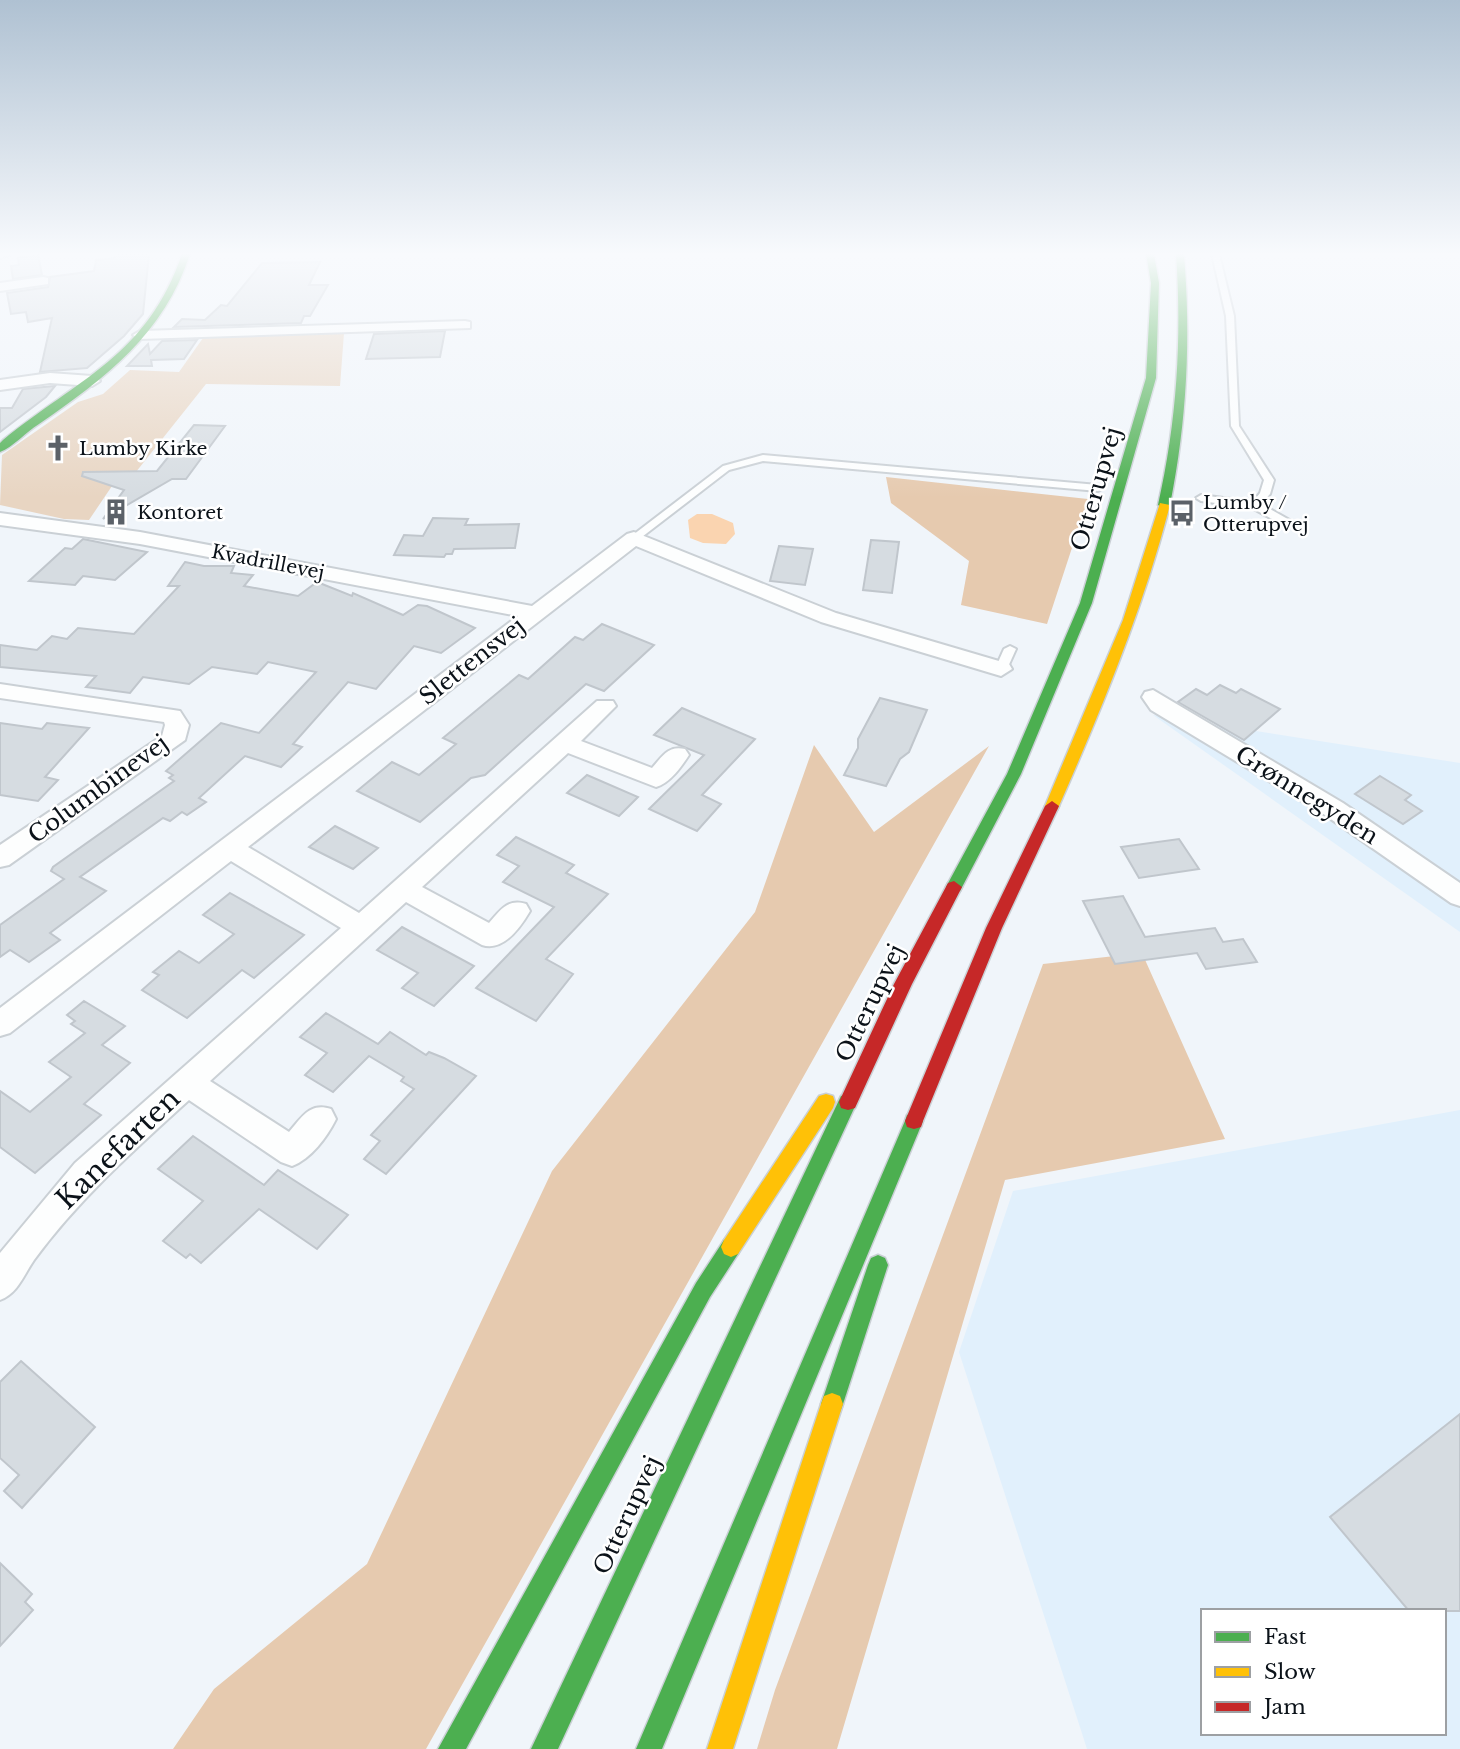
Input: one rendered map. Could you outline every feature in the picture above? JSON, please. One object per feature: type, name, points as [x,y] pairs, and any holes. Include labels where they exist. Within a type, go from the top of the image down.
[{"type":"main road","points":[[0,449],[25,426],[92,381],[139,336]]},
{"type":"main road","name":"Otterupvej","points":[[544,1749],[903,984],[1014,774],[1086,603],[1151,378],[1153,336]]},
{"type":"main road","points":[[649,1749],[987,944],[1060,788],[1133,613],[1171,484],[1185,380],[1185,336]]},
{"type":"main road","points":[[451,1749],[703,1290],[903,984]]},
{"type":"main road","points":[[901,1195],[961,1010]]},
{"type":"main road","points":[[720,1749],[884,1247]]},
{"type":"street","points":[[0,384],[50,378],[92,381]]},
{"type":"street","name":"Kvadrillevej","points":[[0,519],[140,538],[535,613]]},
{"type":"street","points":[[634,538],[677,553],[771,596],[861,629],[1001,669]]},
{"type":"street","name":"Slettensvej","points":[[0,1024],[634,538]]},
{"type":"street","name":"Columbinevej","points":[[0,691],[172,716],[177,724],[173,740],[0,859]]},
{"type":"street","name":"Grønnegyden","points":[[1153,697],[1159,705],[1334,809],[1460,896]]},
{"type":"street","name":"Kanefarten","points":[[0,1283],[22,1249],[86,1173],[605,706]]},
{"type":"street","points":[[565,743],[656,779],[677,755]]},
{"type":"street","points":[[229,848],[362,926]]},
{"type":"street","points":[[404,889],[492,939],[516,911]]},
{"type":"street","name":"Kanefarten","points":[[187,1082],[292,1152],[320,1119]]},
{"type":"lane","points":[[1231,336],[1236,426],[1269,480],[1265,494],[1255,505]]},
{"type":"lane","points":[[634,538],[726,468],[763,458],[1098,488]]},
{"type":"lane","points":[[1201,498],[1255,505],[1289,524]]},
{"type":"lane","points":[[1001,669],[1010,649]]},
{"type":"shaded area","points":[[344,336],[340,386],[206,384],[124,487],[112,486],[89,520],[64,519],[0,505],[2,455],[78,402],[103,394],[130,370],[179,372],[203,338]]},
{"type":"shaded area","points":[[886,477],[1088,499],[1047,624],[961,605],[969,561],[891,503]]},
{"type":"shaded area","points":[[697,514],[712,514],[733,523],[735,534],[726,544],[703,543],[690,538],[688,520]]},
{"type":"shaded area","points":[[1153,715],[1460,763],[1460,932]]},
{"type":"shaded area","points":[[814,745],[874,832],[989,746],[426,1749],[173,1749],[214,1689],[367,1564],[552,1171],[755,912]]},
{"type":"shaded area","points":[[1142,953],[1225,1139],[1005,1180],[837,1749],[757,1749],[775,1690],[1043,964]]},
{"type":"shaded area","points":[[1460,1110],[1460,1749],[1087,1749],[959,1352],[1013,1191]]},
{"type":"building","points":[[48,336],[124,336],[87,368],[40,372]]},
{"type":"building","points":[[373,336],[444,336],[440,357],[366,359]]},
{"type":"building","points":[[197,340],[184,359],[151,360],[152,366],[127,366],[148,344],[150,354],[162,341]]},
{"type":"building","points":[[55,386],[46,397],[0,432],[0,408],[12,408],[23,389]]},
{"type":"building","points":[[194,425],[225,426],[186,479],[172,479],[103,519],[124,490],[82,476],[83,472],[157,471]]},
{"type":"building","points":[[433,518],[468,519],[465,525],[519,524],[515,548],[454,549],[452,554],[446,554],[444,557],[394,555],[404,535],[423,536]]},
{"type":"building","points":[[83,539],[147,552],[115,580],[83,576],[75,585],[29,581],[65,548],[72,549]]},
{"type":"building","points":[[871,540],[899,542],[892,593],[863,590]]},
{"type":"building","points":[[779,546],[813,549],[805,585],[770,581]]},
{"type":"building","points":[[185,562],[204,566],[234,566],[231,573],[253,575],[244,586],[298,596],[317,582],[352,596],[353,593],[403,615],[418,605],[427,606],[475,628],[441,653],[414,646],[376,689],[348,682],[293,744],[302,747],[281,767],[245,756],[199,798],[206,802],[187,815],[182,812],[170,821],[163,818],[80,877],[106,891],[50,933],[60,940],[29,962],[10,950],[0,957],[0,925],[64,879],[51,871],[53,867],[174,781],[169,778],[173,775],[166,771],[221,723],[259,733],[316,672],[268,662],[257,674],[212,667],[189,684],[143,677],[130,693],[86,687],[96,676],[0,667],[0,645],[37,650],[52,636],[67,639],[78,628],[134,634],[179,586],[168,586]]},
{"type":"building","points":[[602,624],[654,645],[604,691],[586,684],[485,775],[471,778],[420,822],[357,791],[392,762],[419,775],[456,744],[443,738],[519,675],[528,679],[575,637],[583,640]]},
{"type":"building","points":[[1220,685],[1236,693],[1241,689],[1280,709],[1244,740],[1178,702],[1196,689],[1207,695]]},
{"type":"building","points":[[880,698],[927,710],[909,752],[900,759],[886,786],[844,775],[858,748],[858,739]]},
{"type":"building","points":[[682,708],[755,739],[702,795],[721,804],[697,831],[649,809],[704,755],[654,735]]},
{"type":"building","points":[[0,723],[42,729],[47,723],[89,728],[45,777],[58,780],[38,801],[0,795]]},
{"type":"building","points":[[587,775],[638,797],[619,816],[567,793]]},
{"type":"building","points":[[1380,776],[1411,795],[1405,800],[1422,811],[1403,824],[1355,794]]},
{"type":"building","points":[[335,826],[378,848],[353,869],[309,847]]},
{"type":"building","points":[[516,837],[574,865],[566,873],[608,894],[546,959],[573,974],[536,1021],[476,988],[554,907],[503,882],[519,866],[497,855]]},
{"type":"building","points":[[1179,839],[1199,869],[1139,878],[1121,847]]},
{"type":"building","points":[[230,893],[304,935],[254,978],[242,970],[187,1018],[142,990],[159,975],[153,972],[179,951],[199,963],[234,934],[203,915]]},
{"type":"building","points":[[1123,896],[1145,937],[1215,928],[1223,942],[1243,939],[1257,962],[1206,969],[1197,953],[1115,964],[1083,901]]},
{"type":"building","points":[[402,927],[474,966],[434,1006],[402,988],[418,973],[377,950]]},
{"type":"building","points":[[84,1001],[125,1026],[102,1045],[130,1063],[84,1104],[101,1115],[35,1173],[0,1147],[0,1091],[30,1112],[71,1077],[49,1062],[85,1033],[71,1024],[75,1021],[67,1015]]},
{"type":"building","points":[[326,1013],[378,1044],[390,1032],[426,1055],[429,1052],[444,1058],[476,1076],[386,1174],[364,1159],[380,1141],[371,1135],[414,1089],[401,1081],[404,1077],[369,1056],[333,1092],[305,1075],[327,1053],[300,1037]]},
{"type":"building","points":[[193,1136],[264,1185],[278,1170],[348,1215],[317,1249],[259,1209],[201,1263],[190,1254],[186,1258],[163,1241],[203,1201],[158,1169]]},
{"type":"building","points":[[21,1361],[95,1427],[22,1508],[4,1491],[19,1475],[0,1458],[0,1382]]},
{"type":"building","points":[[1460,1414],[1460,1611],[1407,1609],[1330,1517]]},
{"type":"building","points":[[0,1563],[32,1594],[25,1602],[33,1610],[0,1646]]},
{"type":"traffic: fast","points":[[0,449],[101,374],[141,336]]},
{"type":"traffic: fast","points":[[954,887],[1014,774],[1086,603],[1151,378],[1153,336]]},
{"type":"traffic: fast","points":[[1164,505],[1180,411],[1184,336]]},
{"type":"traffic: fast","points":[[544,1749],[848,1102]]},
{"type":"traffic: fast","points":[[649,1749],[914,1121]]},
{"type":"traffic: fast","points":[[451,1749],[703,1290],[731,1247]]},
{"type":"traffic: fast","points":[[832,1404],[878,1265]]},
{"type":"traffic: slow","points":[[1052,806],[1100,696],[1129,620],[1164,505]]},
{"type":"traffic: slow","points":[[731,1247],[826,1102]]},
{"type":"traffic: slow","points":[[720,1749],[832,1404]]},
{"type":"traffic: jam","points":[[914,1121],[994,928],[1052,806]]},
{"type":"traffic: jam","points":[[848,1102],[903,984],[954,887]]},
{"type":"place","name":"Lumby Kirke","points":[[58,448]]},
{"type":"place","name":"Kontoret","points":[[116,512]]},
{"type":"place","name":"Lumby / Otterupvej","points":[[1182,513]]}]
